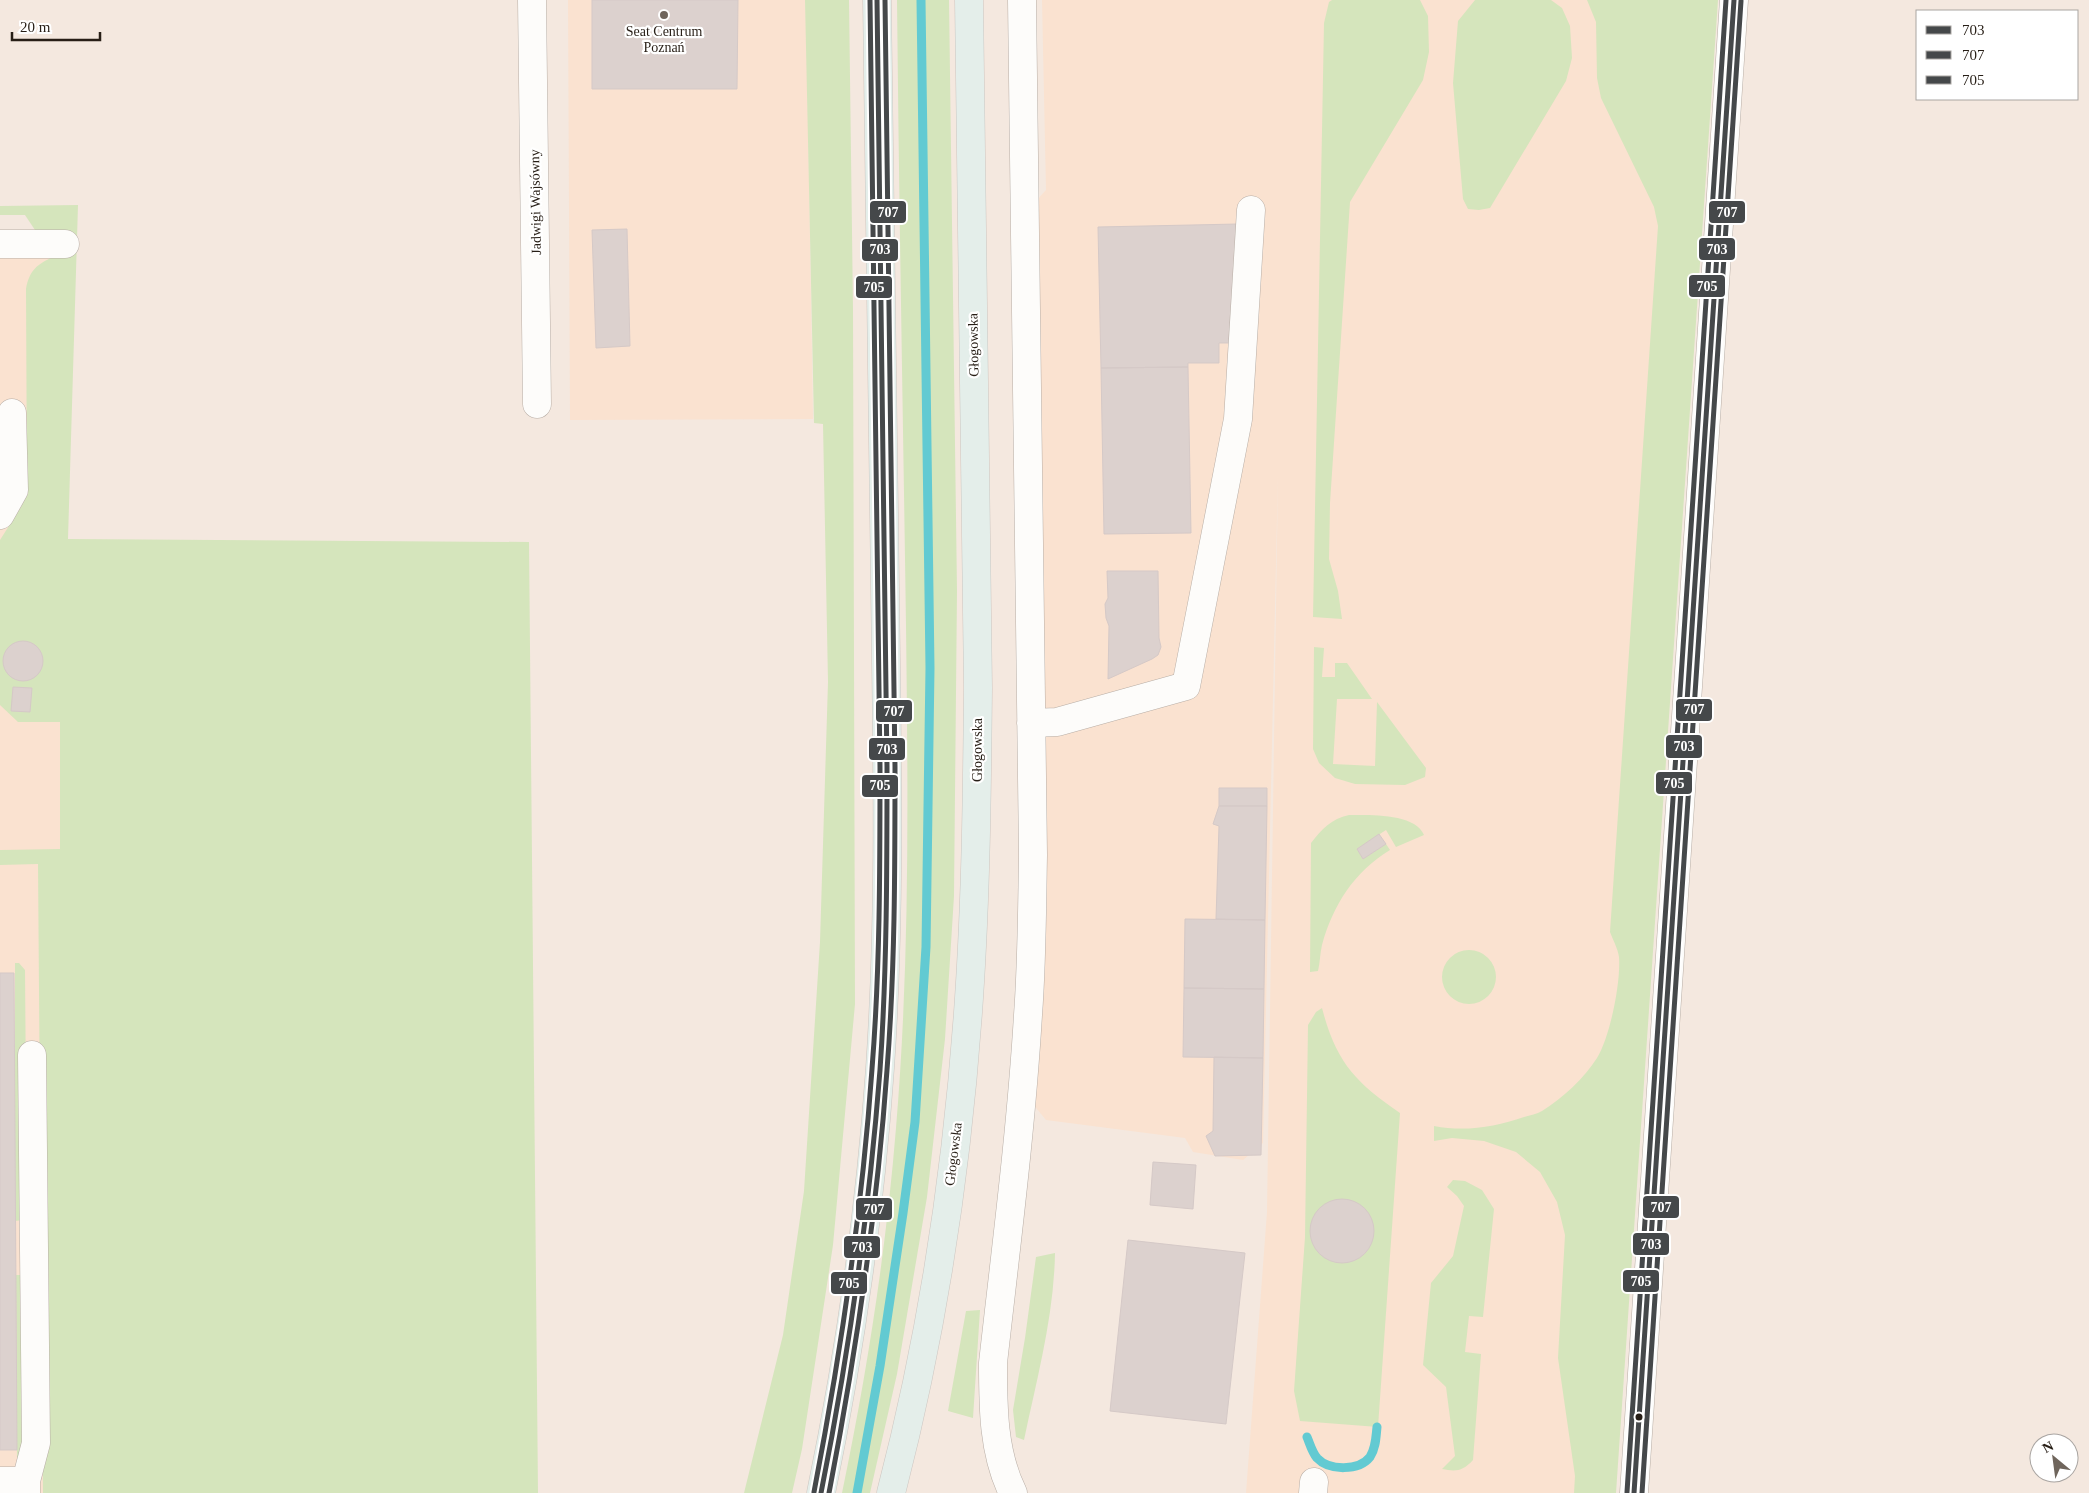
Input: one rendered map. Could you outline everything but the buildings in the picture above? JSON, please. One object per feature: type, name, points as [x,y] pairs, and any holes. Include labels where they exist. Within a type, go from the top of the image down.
[{"type":"main road","points":[[822,1493],[843,1377],[865,1223],[880,1067],[887,910],[877,0]]},
{"type":"main road","name":"Głogowska","points":[[891,1493],[919,1364],[946,1209],[959,1105],[972,949],[978,688],[969,0]]},
{"type":"street","name":"Jadwigi Wajsówny","points":[[532,0],[537,404]]},
{"type":"street","points":[[1012,1493],[998,1451],[994,1416],[993,1363],[1015,1176],[1028,1014],[1033,855],[1022,0]]},
{"type":"street","points":[[1634,1493],[1734,0]]},
{"type":"street","points":[[1031,723],[1057,722],[1186,686],[1238,419],[1252,210]]},
{"type":"street","points":[[0,244],[66,244]]},
{"type":"street","points":[[0,515],[14,490],[12,413]]},
{"type":"street","points":[[18,1485],[36,1443],[32,1055]]},
{"type":"shaded area","points":[[568,0],[806,0],[813,419],[570,420]]},
{"type":"shaded area","points":[[1042,0],[1696,0],[1593,1493],[1246,1493],[1267,1212],[1278,474],[1263,1143],[1243,1160],[1193,1152],[1185,1138],[1046,1120],[1032,1103],[1047,912],[1036,201],[1046,190]]},
{"type":"shaded area","points":[[0,244],[65,244],[72,1493],[0,1493]]},
{"type":"green space","points":[[805,0],[849,0],[853,309],[855,1004],[833,1245],[802,1449],[792,1493],[744,1493],[783,1335],[804,1191],[820,942],[828,682],[823,424],[814,423]]},
{"type":"green space","points":[[897,0],[949,0],[957,591],[954,896],[945,1039],[927,1197],[897,1374],[870,1493],[842,1493],[860,1403],[887,1220],[901,1065],[904,1002],[907,751]]},
{"type":"green space","points":[[1332,0],[1420,0],[1428,16],[1429,52],[1423,80],[1350,202],[1330,503],[1329,559],[1338,591],[1342,619],[1313,617],[1324,23],[1329,2]]},
{"type":"green space","points":[[1475,0],[1551,0],[1562,8],[1570,26],[1572,58],[1566,81],[1490,208],[1479,210],[1468,209],[1463,199],[1453,83],[1458,21]]},
{"type":"green space","points":[[1587,0],[1718,0],[1616,1493],[1574,1493],[1575,1476],[1558,1358],[1565,1235],[1557,1202],[1540,1172],[1516,1152],[1484,1141],[1452,1138],[1434,1141],[1434,1126],[1457,1129],[1480,1128],[1502,1123],[1540,1112],[1565,1094],[1586,1073],[1602,1049],[1614,1009],[1618,980],[1619,957],[1610,932],[1658,226],[1654,207],[1601,98],[1597,78],[1596,22]]},
{"type":"green space","points":[[78,205],[68,539],[529,542],[538,1493],[43,1493],[38,864],[0,865],[0,850],[60,849],[60,722],[18,722],[0,705],[0,540],[21,507],[27,491],[26,289],[29,277],[35,269],[42,262],[53,257],[25,215],[0,215],[0,206]]},
{"type":"green space","points":[[1314,647],[1324,648],[1322,677],[1335,677],[1335,663],[1347,663],[1372,699],[1337,699],[1333,764],[1375,766],[1377,702],[1426,768],[1425,777],[1405,785],[1355,784],[1335,778],[1319,763],[1313,749]]},
{"type":"green space","points":[[1349,815],[1402,819],[1419,828],[1424,835],[1396,847],[1386,830],[1357,849],[1363,859],[1386,844],[1390,850],[1366,868],[1339,903],[1332,916],[1321,948],[1318,971],[1310,972],[1311,843],[1327,825]]},
{"type":"green space","points":[[1469,950],[1479,952],[1488,958],[1494,967],[1496,977],[1494,987],[1488,996],[1479,1002],[1469,1004],[1459,1002],[1450,996],[1444,987],[1442,977],[1444,967],[1450,958],[1459,952]]},
{"type":"green space","points":[[15,963],[19,963],[25,970],[27,1217],[23,1220],[15,1221]]},
{"type":"green space","points":[[1322,1008],[1334,1043],[1349,1069],[1371,1091],[1400,1113],[1378,1427],[1300,1421],[1294,1391],[1305,1237],[1308,1025],[1316,1012]]},
{"type":"green space","points":[[1453,1180],[1465,1181],[1482,1190],[1494,1209],[1483,1317],[1469,1316],[1465,1352],[1481,1354],[1473,1460],[1459,1470],[1442,1469],[1455,1456],[1446,1387],[1423,1365],[1431,1283],[1453,1256],[1464,1206],[1447,1187]]},
{"type":"green space","points":[[1055,1253],[1052,1300],[1024,1440],[1016,1437],[1013,1410],[1036,1257]]},
{"type":"green space","points":[[16,1275],[24,1275],[29,1442],[17,1463]]},
{"type":"green space","points":[[980,1310],[973,1418],[948,1411],[966,1311]]},
{"type":"waterway","points":[[857,1493],[880,1366],[915,1122],[926,947],[930,668],[921,0]]},
{"type":"waterway","points":[[1307,1437],[1314,1453],[1322,1462],[1336,1467],[1352,1467],[1365,1462],[1370,1457],[1375,1446],[1377,1427]]},
{"type":"transit line","name":"705","points":[[814,1492],[842,1334],[863,1175],[875,1031],[878,956],[880,767],[870,0]]},
{"type":"transit line","name":"703","points":[[821,1493],[849,1335],[864,1229],[880,1070],[884,994],[887,881],[887,767],[877,0]]},
{"type":"transit line","name":"707","points":[[829,1493],[857,1335],[878,1176],[890,1032],[893,956],[895,767],[885,0]]},
{"type":"transit line","name":"705","points":[[1627,1492],[1726,0]]},
{"type":"transit line","name":"703","points":[[1634,1493],[1734,0]]},
{"type":"transit line","name":"707","points":[[1642,1493],[1741,1]]},
{"type":"place","name":"Seat Centrum Poznań","points":[[664,15]]}]
